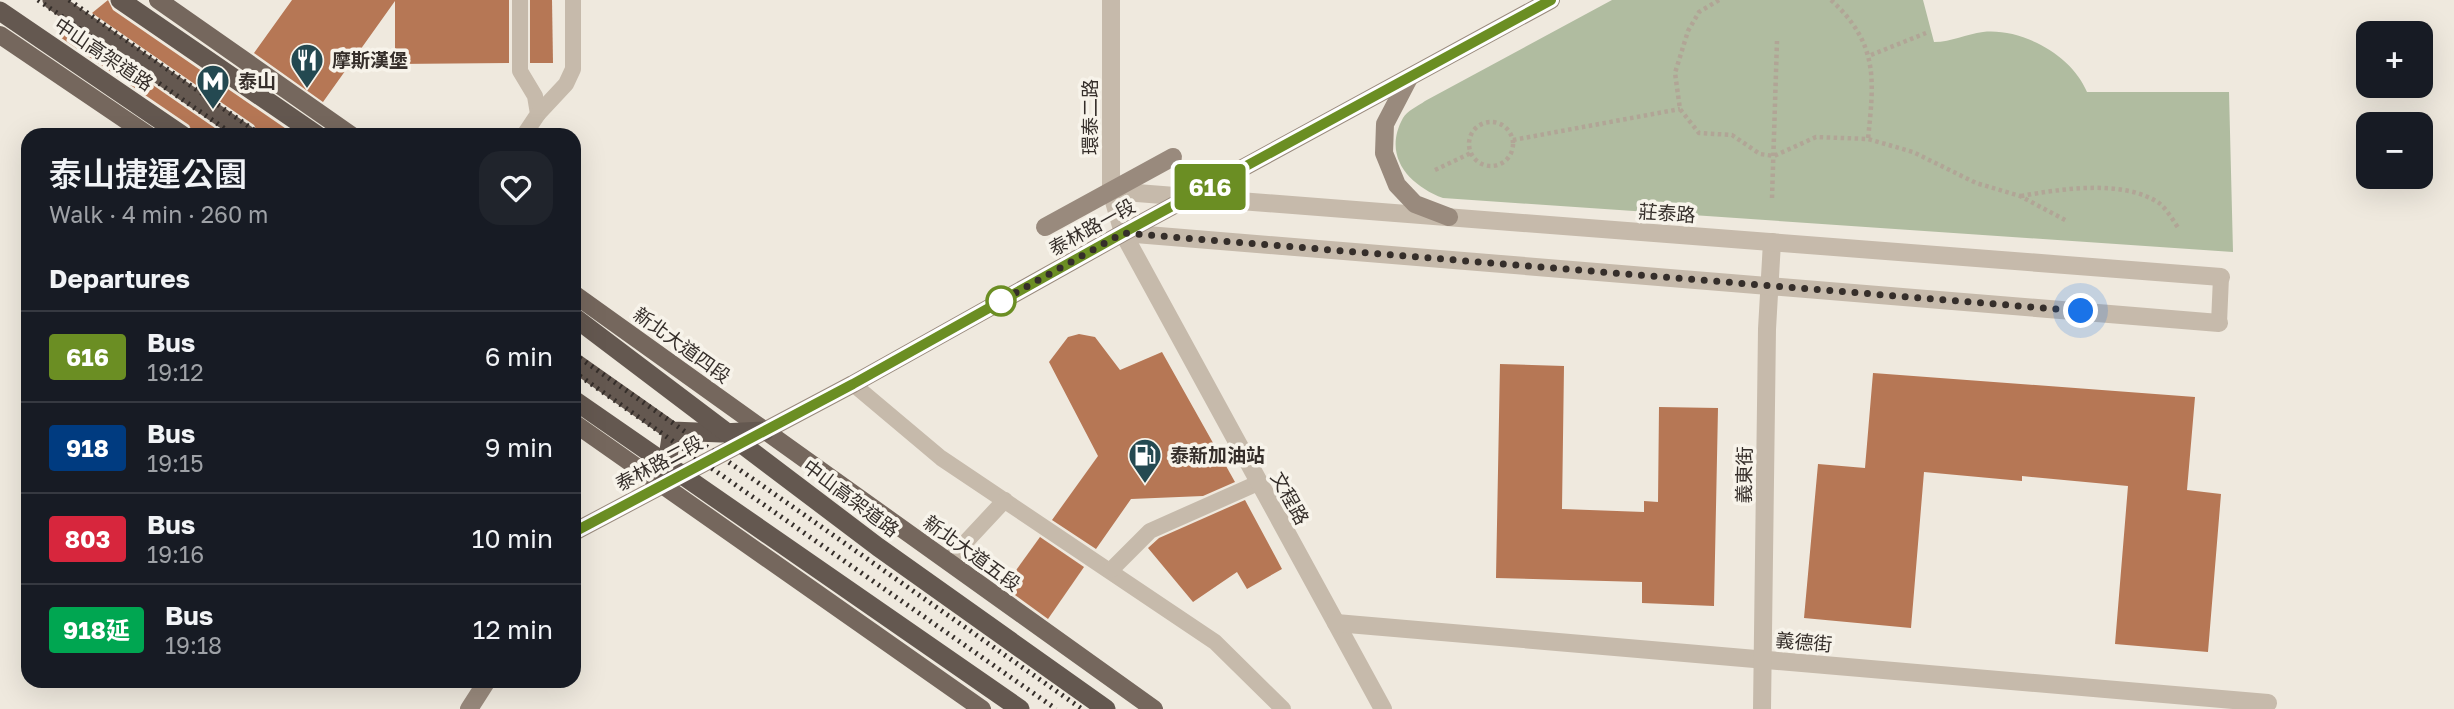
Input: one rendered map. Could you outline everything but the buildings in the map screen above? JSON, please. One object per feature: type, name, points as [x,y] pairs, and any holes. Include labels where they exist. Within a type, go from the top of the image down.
[{"type":"highway","points":[[52,0],[237,128]]},
{"type":"highway","points":[[120,0],[307,128]]},
{"type":"highway","name":"中山高架道路","points":[[0,11],[171,128]]},
{"type":"highway","name":"中山高架道路","points":[[581,322],[878,547],[1106,709]]},
{"type":"highway","points":[[581,367],[672,431],[765,431]]},
{"type":"highway","points":[[581,405],[1020,709]]},
{"type":"highway","points":[[664,484],[672,431]]},
{"type":"main road","points":[[158,0],[341,128]]},
{"type":"main road","name":"泰林路一段","points":[[765,431],[1551,0]]},
{"type":"main road","points":[[0,35],[138,128]]},
{"type":"main road","points":[[1409,78],[1385,124],[1384,153],[1397,185],[1415,204],[1449,217]]},
{"type":"main road","name":"泰林路一段","points":[[1045,227],[1173,157]]},
{"type":"main road","name":"新北大道四段","points":[[581,298],[765,431]]},
{"type":"main road","points":[[581,428],[982,709]]},
{"type":"main road","name":"泰林路二段","points":[[581,528],[765,431]]},
{"type":"main road","name":"新北大道五段","points":[[765,431],[1154,709]]},
{"type":"main road","points":[[469,709],[482,688]]},
{"type":"street","name":"環泰二路","points":[[1111,0],[1111,191],[1123,233]]},
{"type":"street","name":"莊泰路","points":[[1111,191],[2221,276]]},
{"type":"street","points":[[1123,233],[2219,323]]},
{"type":"street","name":"文程路","points":[[1123,233],[1383,709]]},
{"type":"street","name":"義東街","points":[[1762,709],[1773,242]]},
{"type":"street","name":"義德街","points":[[1336,623],[2268,703]]},
{"type":"lane","points":[[520,0],[520,71],[535,96],[538,114]]},
{"type":"lane","points":[[529,128],[566,84],[573,69],[573,0]]},
{"type":"lane","points":[[2219,323],[2221,276]]},
{"type":"lane","points":[[853,384],[942,458],[1215,642],[1283,709]]},
{"type":"lane","points":[[1111,570],[1150,531],[1258,483]]},
{"type":"lane","points":[[948,561],[1005,500]]},
{"type":"path","points":[[1719,0],[1699,12],[1688,31],[1675,73],[1680,109],[1699,133],[1732,135],[1760,154],[1774,156],[1816,137],[1868,139],[1913,152],[1976,183],[2020,196],[2067,221]]},
{"type":"path","points":[[1831,0],[1850,17],[1871,55],[1873,86],[1868,139]]},
{"type":"path","points":[[1871,55],[1926,33]]},
{"type":"path","points":[[1772,198],[1777,41]]},
{"type":"path","points":[[1513,140],[1680,109]]},
{"type":"path","points":[[1486,123],[1501,124],[1513,140],[1507,159],[1495,166],[1481,163],[1471,153],[1469,145],[1474,131],[1486,123]]},
{"type":"path","points":[[1435,170],[1471,153]]},
{"type":"path","points":[[2020,196],[2070,188],[2132,193],[2160,204],[2179,229]]},
{"type":"green space","points":[[1612,0],[1923,0],[1934,42],[1983,32],[2014,34],[2029,39],[2058,56],[2070,66],[2087,92],[2229,92],[2233,252],[1443,198],[1410,177],[1397,157],[1396,145],[1397,132],[1407,113]]},
{"type":"railway","points":[[38,0],[224,128]]},
{"type":"railway","points":[[69,0],[251,128]]},
{"type":"railway","points":[[581,359],[1082,709]]},
{"type":"railway","points":[[581,377],[1056,709]]},
{"type":"bus line","name":"616","points":[[581,528],[853,384],[1123,233],[1551,0]]},
{"type":"place","name":"摩斯漢堡","points":[[307,90]]},
{"type":"place","name":"泰山","points":[[213,111]]},
{"type":"place","name":"泰新加油站","points":[[1145,485]]},
{"type":"route","points":[[1001,301],[992,306],[1123,233],[2081,311]]}]
